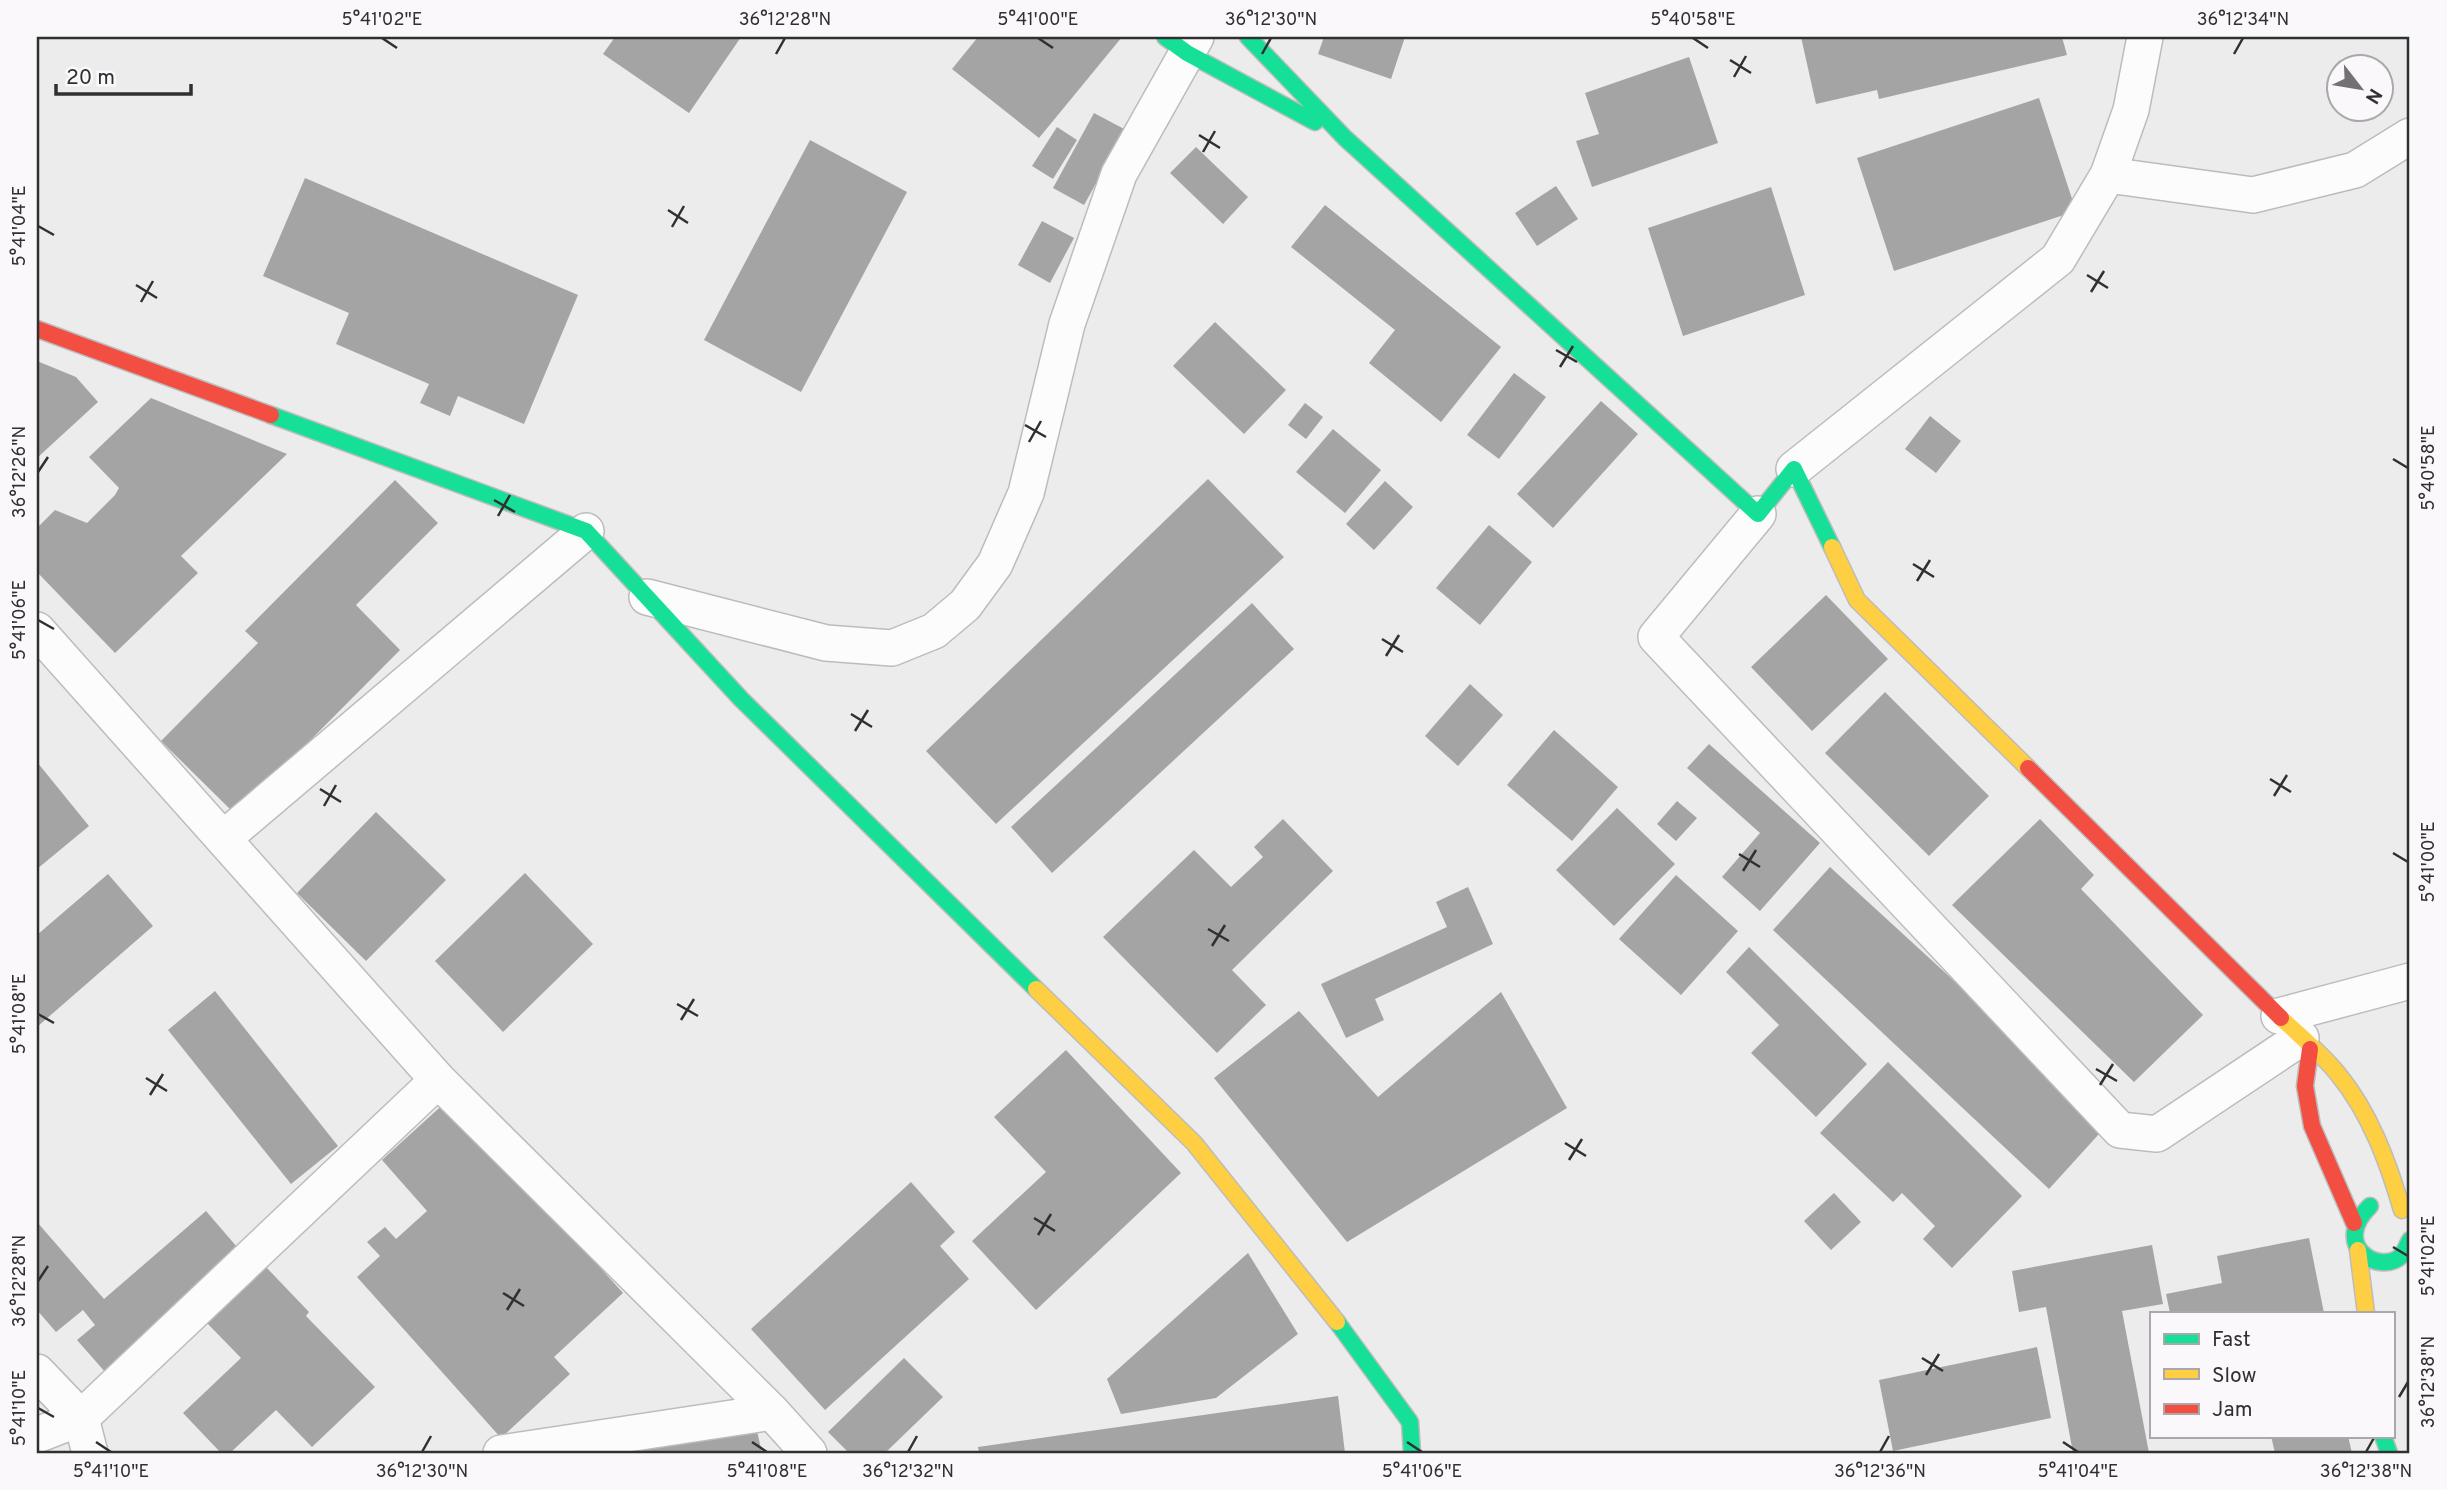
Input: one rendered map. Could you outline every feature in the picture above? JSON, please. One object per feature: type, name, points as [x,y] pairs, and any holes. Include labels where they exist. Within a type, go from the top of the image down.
[{"type":"main road","points":[[1248,37],[1345,138],[1758,514],[1794,469],[1857,600],[2338,1074],[2369,1118],[2392,1175],[2408,1228],[2402,1254],[2390,1262],[2369,1260],[2358,1250]]},
{"type":"main road","points":[[1182,42],[1345,138]]},
{"type":"main road","points":[[37,329],[586,531],[741,699],[1194,1143],[1338,1323],[1410,1422],[1412,1453]]},
{"type":"main road","points":[[2297,1034],[2312,1126],[2354,1223],[2353,1237],[2358,1250],[2366,1312]]},
{"type":"main road","points":[[2354,1223],[2362,1212],[2375,1204],[2389,1204],[2408,1228]]},
{"type":"street","points":[[1794,469],[2058,259],[2108,175],[2131,110],[2145,37]]},
{"type":"street","points":[[646,597],[826,643],[892,648],[934,631],[965,605],[995,564],[1026,493],[1067,324],[1119,174],[1182,42]]},
{"type":"street","points":[[2108,175],[2253,195],[2355,170],[2410,136]]},
{"type":"street","points":[[1758,514],[1656,637],[2120,1130],[2157,1134],[2297,1034],[2410,981]]},
{"type":"street","points":[[224,838],[586,531]]},
{"type":"street","points":[[37,630],[438,1080],[772,1412],[809,1453]]},
{"type":"street","points":[[37,1435],[81,1418],[438,1080]]},
{"type":"street","points":[[37,1372],[81,1418],[90,1453]]},
{"type":"street","points":[[501,1453],[772,1412]]},
{"type":"building","points":[[615,37],[741,37],[689,113],[603,54]]},
{"type":"building","points":[[978,37],[1122,37],[1039,138],[952,69]]},
{"type":"building","points":[[1324,37],[1405,37],[1391,79],[1318,54]]},
{"type":"building","points":[[1801,37],[2062,37],[2067,55],[1879,99],[1877,90],[1816,104]]},
{"type":"building","points":[[1689,57],[1718,143],[1592,187],[1576,141],[1599,134],[1585,93]]},
{"type":"building","points":[[2039,98],[2076,211],[1894,271],[1857,158]]},
{"type":"building","points":[[1094,113],[1126,130],[1084,205],[1053,188]]},
{"type":"building","points":[[1057,127],[1077,140],[1053,179],[1032,166]]},
{"type":"building","points":[[810,140],[907,192],[801,392],[704,340]]},
{"type":"building","points":[[1196,147],[1248,197],[1223,224],[1170,173]]},
{"type":"building","points":[[305,178],[578,295],[524,424],[458,396],[450,416],[420,403],[429,384],[336,344],[349,313],[263,276]]},
{"type":"building","points":[[1556,186],[1578,219],[1537,246],[1515,213]]},
{"type":"building","points":[[1771,187],[1805,295],[1683,336],[1648,228]]},
{"type":"building","points":[[1325,205],[1501,347],[1441,422],[1369,363],[1395,330],[1291,247]]},
{"type":"building","points":[[1042,221],[1074,238],[1050,283],[1018,265]]},
{"type":"building","points":[[1215,322],[1286,390],[1244,434],[1173,366]]},
{"type":"building","points":[[37,361],[76,377],[98,402],[37,458]]},
{"type":"building","points":[[1514,373],[1546,397],[1499,459],[1467,435]]},
{"type":"building","points":[[151,398],[287,454],[181,556],[198,573],[115,653],[37,572],[37,528],[55,510],[87,523],[115,495],[119,488],[89,457]]},
{"type":"building","points":[[1601,401],[1638,434],[1553,528],[1517,494]]},
{"type":"building","points":[[1305,403],[1323,417],[1306,439],[1288,425]]},
{"type":"building","points":[[1930,416],[1961,441],[1936,473],[1905,449]]},
{"type":"building","points":[[1333,429],[1381,470],[1345,513],[1296,472]]},
{"type":"building","points":[[1208,479],[1284,557],[996,824],[926,751]]},
{"type":"building","points":[[395,480],[438,523],[356,605],[400,650],[236,815],[161,741],[258,643],[245,631]]},
{"type":"building","points":[[1385,481],[1413,507],[1374,550],[1346,524]]},
{"type":"building","points":[[1489,525],[1532,562],[1480,625],[1436,588]]},
{"type":"building","points":[[1826,595],[1888,659],[1812,731],[1751,667]]},
{"type":"building","points":[[1252,603],[1294,649],[1052,873],[1011,827]]},
{"type":"building","points":[[1470,684],[1503,715],[1458,766],[1425,736]]},
{"type":"building","points":[[1885,692],[1989,796],[1929,856],[1825,753]]},
{"type":"building","points":[[1554,730],[1618,787],[1572,841],[1507,785]]},
{"type":"building","points":[[1709,744],[1820,843],[1760,911],[1722,877],[1760,833],[1687,768]]},
{"type":"building","points":[[37,762],[89,826],[37,869]]},
{"type":"building","points":[[1677,801],[1697,818],[1676,841],[1657,824]]},
{"type":"building","points":[[1617,808],[1675,864],[1614,926],[1556,870]]},
{"type":"building","points":[[376,812],[446,880],[366,961],[297,893]]},
{"type":"building","points":[[1283,819],[1333,871],[1232,970],[1266,1005],[1217,1053],[1103,937],[1194,850],[1231,887],[1263,857],[1254,847]]},
{"type":"building","points":[[2040,819],[2094,875],[2081,889],[2203,1015],[2134,1082],[1952,905]]},
{"type":"building","points":[[1830,867],[2109,1123],[2049,1189],[1773,930]]},
{"type":"building","points":[[525,873],[593,944],[503,1032],[435,961]]},
{"type":"building","points":[[108,874],[153,926],[37,1027],[37,935]]},
{"type":"building","points":[[1676,875],[1738,931],[1681,995],[1619,939]]},
{"type":"building","points":[[1468,887],[1493,944],[1375,999],[1384,1020],[1346,1038],[1321,984],[1447,927],[1436,902]]},
{"type":"building","points":[[1749,947],[1867,1064],[1816,1117],[1751,1053],[1779,1025],[1726,972]]},
{"type":"building","points":[[215,991],[338,1146],[291,1184],[168,1030]]},
{"type":"building","points":[[1501,992],[1567,1108],[1347,1242],[1214,1078],[1299,1011],[1378,1097]]},
{"type":"building","points":[[1066,1050],[1181,1173],[1036,1310],[972,1241],[1046,1172],[994,1117]]},
{"type":"building","points":[[1888,1062],[2022,1196],[1952,1268],[1923,1239],[1935,1226],[1902,1193],[1893,1202],[1820,1133]]},
{"type":"building","points":[[449,1099],[623,1293],[554,1357],[570,1374],[501,1438],[357,1277],[380,1256],[367,1242],[385,1227],[396,1239],[427,1211],[382,1160]]},
{"type":"building","points":[[911,1182],[955,1232],[940,1246],[969,1279],[825,1410],[751,1329]]},
{"type":"building","points":[[1834,1193],[1861,1222],[1831,1250],[1804,1221]]},
{"type":"building","points":[[206,1211],[243,1254],[106,1373],[77,1340],[95,1325],[83,1310],[56,1332],[37,1310],[37,1222],[104,1299]]},
{"type":"building","points":[[2309,1238],[2324,1312],[2170,1312],[2166,1294],[2222,1283],[2217,1256]]},
{"type":"building","points":[[2152,1245],[2163,1304],[2122,1311],[2149,1453],[2073,1453],[2046,1307],[2019,1312],[2012,1271]]},
{"type":"building","points":[[1248,1253],[1298,1334],[1216,1398],[1121,1414],[1107,1379]]},
{"type":"building","points":[[265,1266],[309,1312],[306,1316],[375,1387],[312,1447],[276,1410],[230,1453],[221,1453],[183,1413],[241,1358],[206,1322]]},
{"type":"building","points":[[2037,1347],[2051,1418],[1893,1451],[1879,1380]]},
{"type":"building","points":[[904,1358],[943,1397],[885,1453],[849,1453],[828,1432]]},
{"type":"building","points":[[1338,1396],[1345,1453],[979,1453],[978,1447]]},
{"type":"building","points":[[755,1422],[762,1453],[625,1453],[625,1452]]},
{"type":"building","points":[[2271,1438],[2348,1438],[2352,1453],[2275,1453]]},
{"type":"traffic: fast","points":[[1165,37],[1187,53],[1315,122]]},
{"type":"traffic: fast","points":[[1248,37],[1345,138],[1758,514],[1794,469],[1832,547]]},
{"type":"traffic: fast","points":[[271,415],[586,531],[741,699],[1036,989]]},
{"type":"traffic: fast","points":[[2370,1206],[2359,1220],[2355,1234],[2357,1245],[2363,1254],[2372,1260],[2393,1261],[2402,1255],[2410,1240]]},
{"type":"traffic: fast","points":[[1337,1322],[1410,1422],[1412,1453]]},
{"type":"traffic: fast","points":[[2384,1438],[2389,1453]]},
{"type":"traffic: slow","points":[[1832,547],[1857,600],[2028,768]]},
{"type":"traffic: slow","points":[[1036,989],[1194,1143],[1337,1322]]},
{"type":"traffic: slow","points":[[2281,1018],[2332,1067],[2360,1105],[2384,1156],[2402,1210]]},
{"type":"traffic: slow","points":[[2358,1250],[2366,1312]]},
{"type":"traffic: jam","points":[[37,329],[271,415]]},
{"type":"traffic: jam","points":[[2028,768],[2281,1018]]},
{"type":"traffic: jam","points":[[2310,1049],[2305,1086],[2312,1126],[2354,1223]]}]
